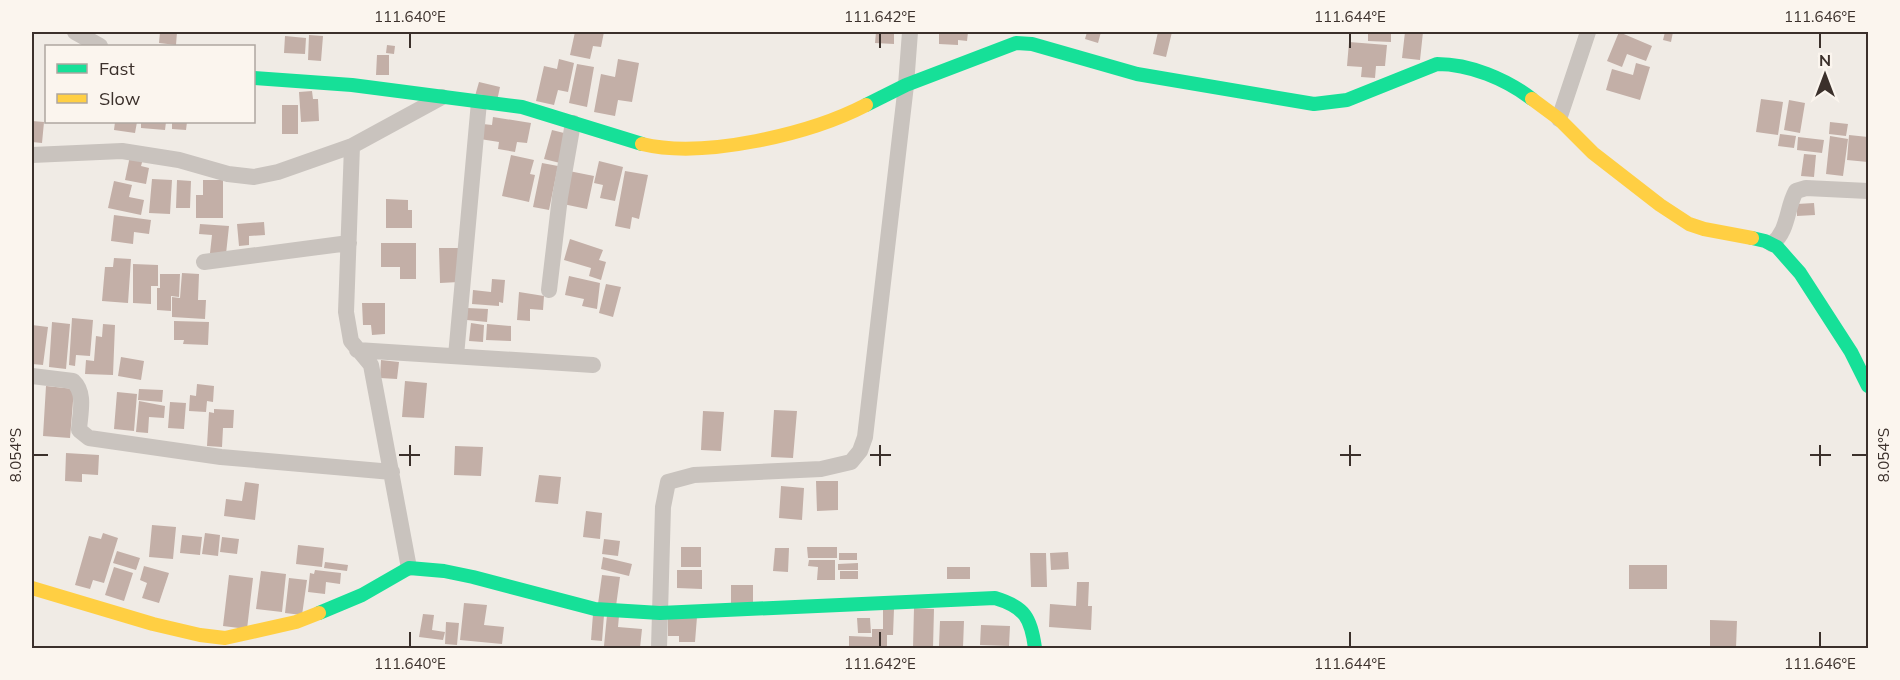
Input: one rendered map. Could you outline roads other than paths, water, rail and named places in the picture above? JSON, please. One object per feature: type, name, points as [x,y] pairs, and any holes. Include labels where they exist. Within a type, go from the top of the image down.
[{"type":"street","points":[[75,32],[98,45]]},
{"type":"street","points":[[659,648],[663,507],[668,482],[694,475],[820,469],[851,462],[860,452],[865,437],[906,86],[910,32]]},
{"type":"street","points":[[1559,119],[1588,32]]},
{"type":"street","points":[[255,78],[352,86],[522,107],[645,145],[686,150],[750,141],[808,129],[841,118],[906,86],[1003,46],[1016,44],[1032,44],[1137,74],[1314,104],[1347,100],[1437,64],[1451,64],[1485,73],[1521,90],[1559,119],[1593,153],[1660,205],[1689,224],[1772,244],[1800,273],[1851,352],[1869,386]]},
{"type":"street","points":[[32,155],[122,151],[179,160],[228,174],[254,177],[278,172],[352,146],[442,97]]},
{"type":"street","points":[[456,356],[479,102]]},
{"type":"street","points":[[549,290],[560,197],[573,123]]},
{"type":"street","points":[[352,146],[346,312],[351,341],[371,365],[409,568]]},
{"type":"street","points":[[1772,244],[1785,228],[1791,199],[1796,191],[1806,188],[1869,191]]},
{"type":"street","points":[[204,262],[349,243]]},
{"type":"street","points":[[357,350],[594,365]]},
{"type":"street","points":[[32,376],[73,381],[78,386],[81,393],[79,430],[89,438],[221,457],[392,472]]},
{"type":"street","points":[[32,588],[153,624],[200,635],[225,638],[296,622],[362,595],[409,568],[444,571],[595,609],[660,613],[995,598],[1021,608],[1031,624],[1035,648]]}]
